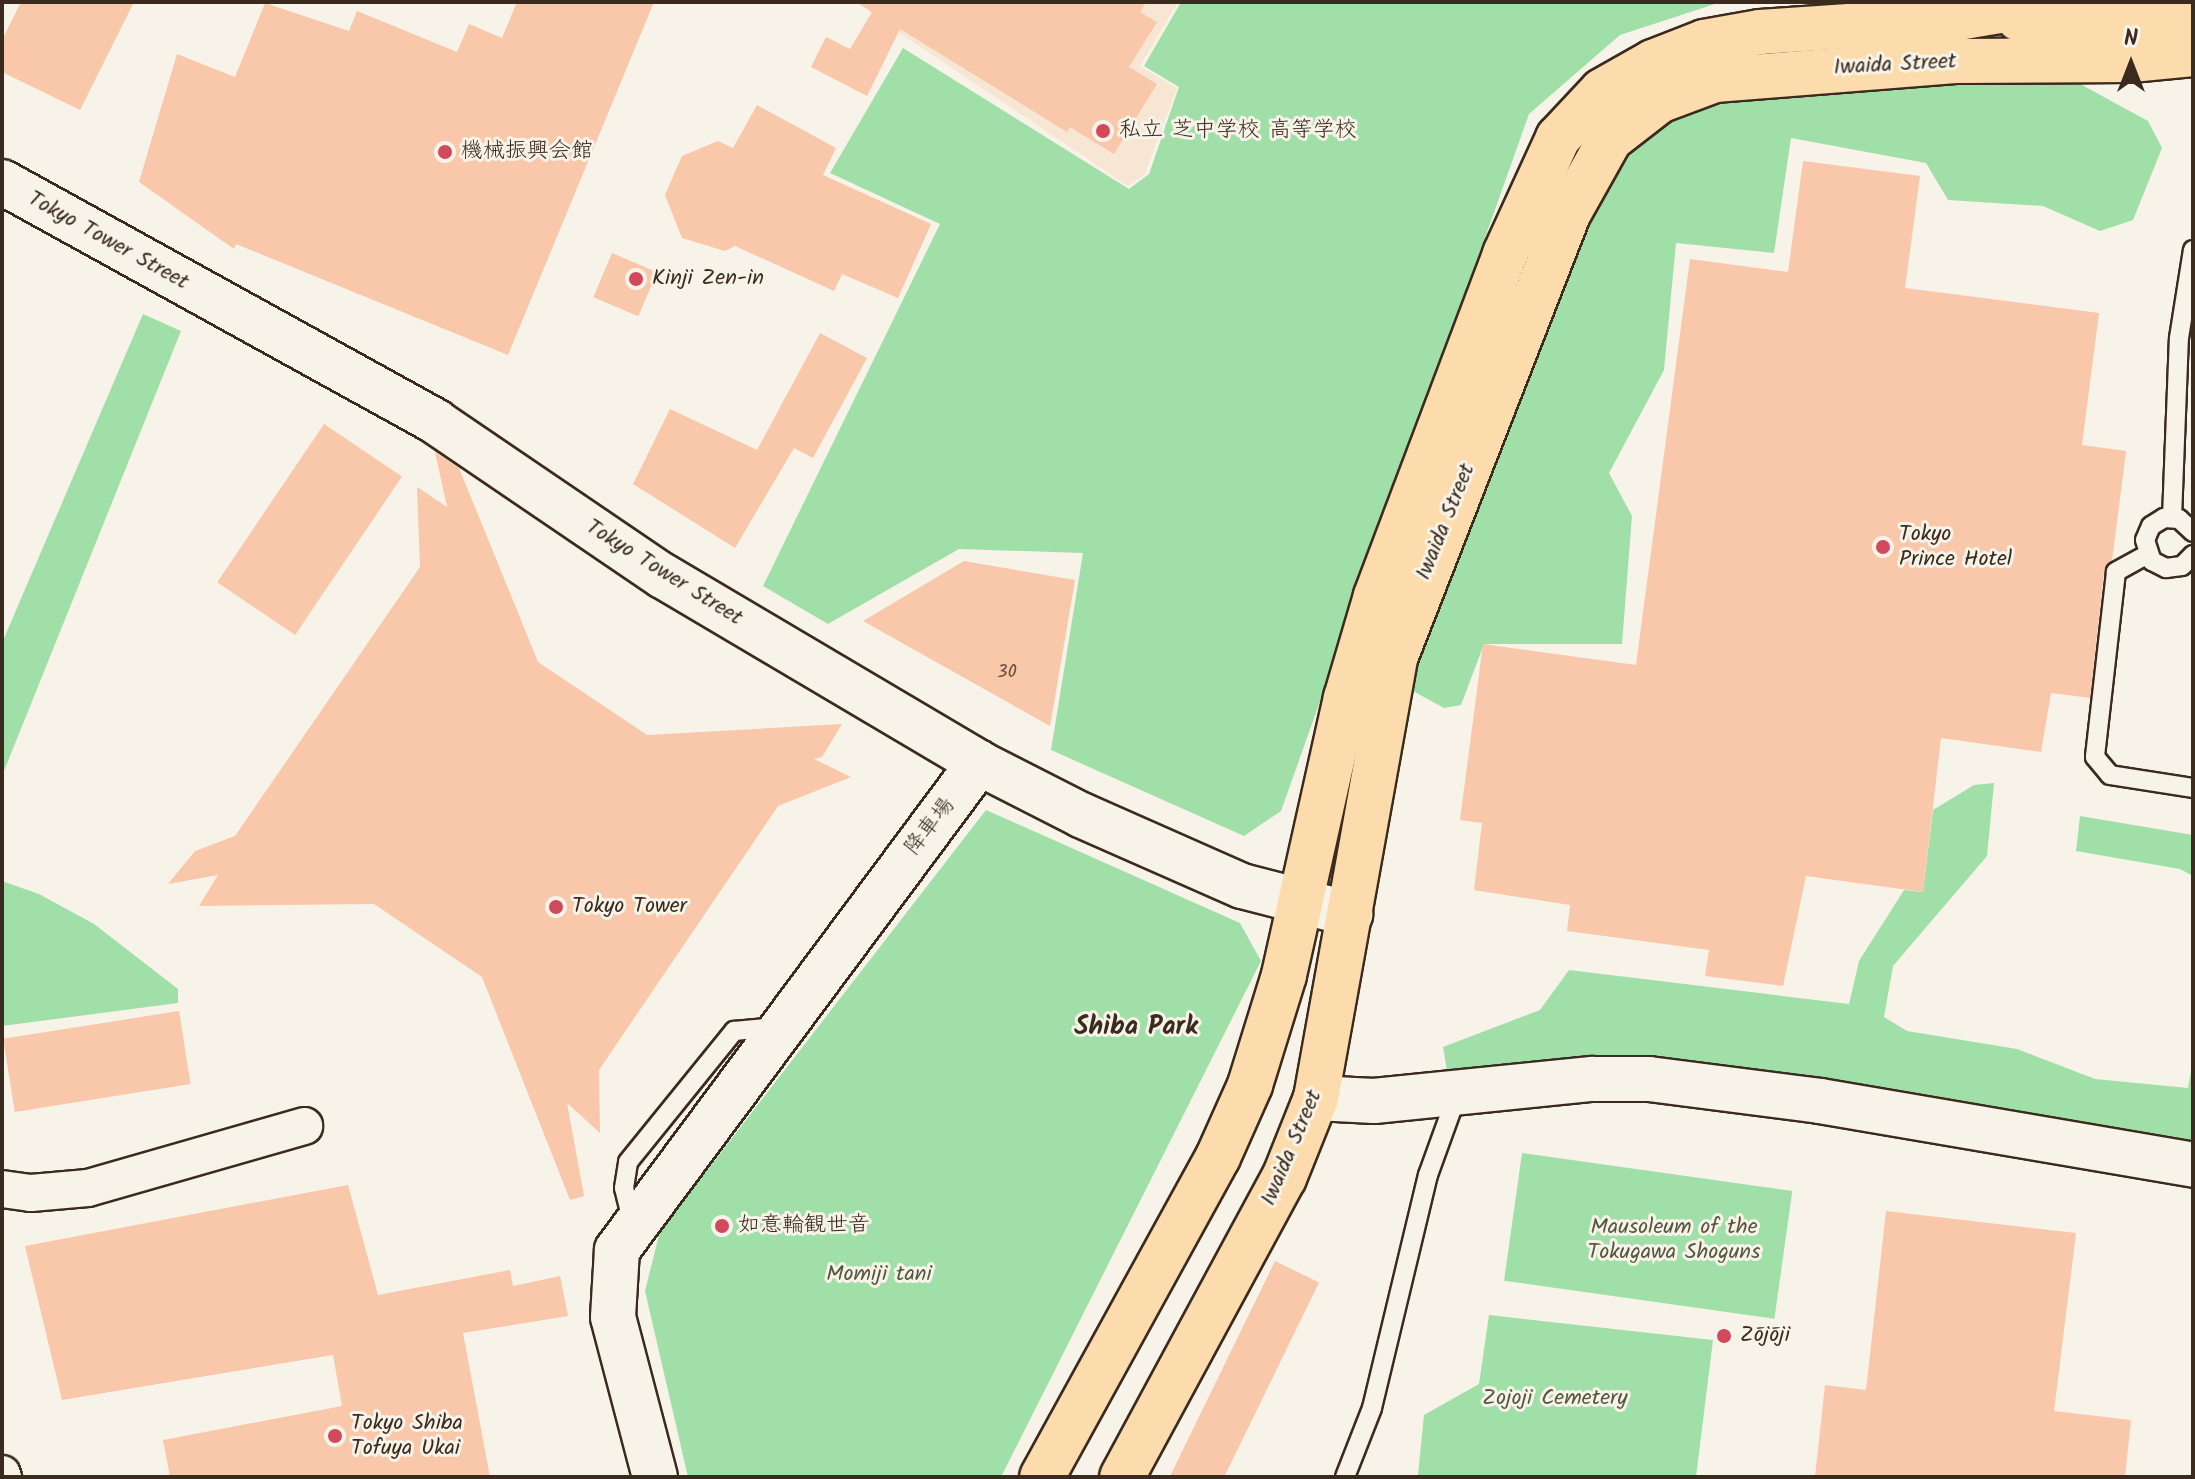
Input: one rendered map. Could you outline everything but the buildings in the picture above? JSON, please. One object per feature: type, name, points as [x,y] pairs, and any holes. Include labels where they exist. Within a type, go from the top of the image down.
[{"type":"main road","name":"Iwaida Street","points":[[1042,1477],[1225,1143],[1274,1013],[1346,698],[1376,596],[1505,254],[1558,138],[1602,91],[1653,62],[1704,42],[1760,32],[1952,19],[2039,3]]},
{"type":"main road","points":[[1952,19],[2193,21]]},
{"type":"main road","name":"Iwaida Street","points":[[1122,1477],[1284,1178],[1316,1098],[1350,914],[1365,806],[1399,645],[1567,216],[1610,139],[1659,101],[1715,80],[1958,61],[2131,60],[2193,54]]},
{"type":"street","name":"Tokyo Tower Street","points":[[2,182],[436,422],[663,576],[979,763],[1081,815],[1242,886],[1350,914]]},
{"type":"street","name":"降車場","points":[[655,1477],[613,1317],[617,1250],[880,890],[979,763]]},
{"type":"street","points":[[1316,1098],[1374,1101],[1459,1090],[1649,1079],[1820,1101],[2193,1165]]},
{"type":"street","points":[[2,1189],[31,1193],[88,1188],[304,1126]]},
{"type":"lane","points":[[2172,518],[2193,250]]},
{"type":"lane","points":[[2193,532],[2172,518],[2157,521],[2147,533],[2148,554],[2166,568],[2182,566],[2193,555]]},
{"type":"lane","points":[[2148,554],[2116,572],[2095,757],[2110,775],[2193,788]]},
{"type":"lane","points":[[1345,1477],[1372,1408],[1428,1175],[1459,1090]]},
{"type":"shaded area","name":"私立 芝中学校 高等学校","points":[[874,2],[1178,2],[1140,66],[1177,88],[1145,174],[1128,186],[868,12]]},
{"type":"green space","points":[[1181,2],[1721,2],[1620,35],[1529,114],[1281,811],[1244,836],[1051,750],[1083,553],[959,549],[828,624],[763,586],[940,224],[830,173],[903,48],[1129,189],[1149,174],[1179,87],[1144,66]]},
{"type":"green space","points":[[2071,79],[2148,121],[2162,148],[2133,220],[2100,231],[2043,206],[1948,200],[1926,163],[1791,138],[1774,253],[1676,243],[1664,370],[1609,473],[1632,516],[1622,644],[1484,644],[1461,705],[1444,708],[1402,685],[1597,191],[1627,136],[1690,100],[1761,90]]},
{"type":"green space","points":[[143,314],[181,331],[2,776],[2,643]]},
{"type":"green space","points":[[1994,783],[1987,856],[1893,966],[1884,1017],[1907,1031],[2017,1049],[2095,1079],[2188,1088],[2193,1060],[2193,1147],[1594,1061],[1447,1071],[1443,1047],[1540,1010],[1569,970],[1849,1004],[1859,961],[1904,890],[1923,892],[1933,810],[1974,785]]},
{"type":"green space","name":"Momiji tani","points":[[986,810],[1240,923],[1261,961],[1001,1477],[688,1477],[645,1291],[660,1231]]},
{"type":"green space","points":[[2080,816],[2193,835],[2193,876],[2180,869],[2076,851]]},
{"type":"green space","points":[[2,881],[39,894],[94,924],[178,989],[178,1003],[2,1026]]},
{"type":"green space","name":"Mausoleum of the Tokugawa Shoguns","points":[[1522,1153],[1792,1191],[1774,1319],[1504,1281]]},
{"type":"green space","name":"Zojoji Cemetery","points":[[1489,1315],[1713,1340],[1696,1477],[1418,1475],[1424,1415],[1479,1384]]},
{"type":"place","name":"私立 芝中学校 高等学校","points":[[1103,131]]},
{"type":"place","name":"機械振興会館","points":[[445,152]]},
{"type":"place","name":"Kinji Zen-in","points":[[636,279]]},
{"type":"place","name":"Tokyo Prince Hotel","points":[[1883,547]]},
{"type":"place","name":"Tokyo Tower","points":[[556,907]]},
{"type":"place","name":"如意輪観世音","points":[[722,1226]]},
{"type":"place","name":"Zōjōji","points":[[1724,1336]]},
{"type":"place","name":"Tokyo Shiba Tofuya Ukai","points":[[335,1436]]},
{"type":"district","name":"Shiba Park","points":[[1136,1028]]}]
